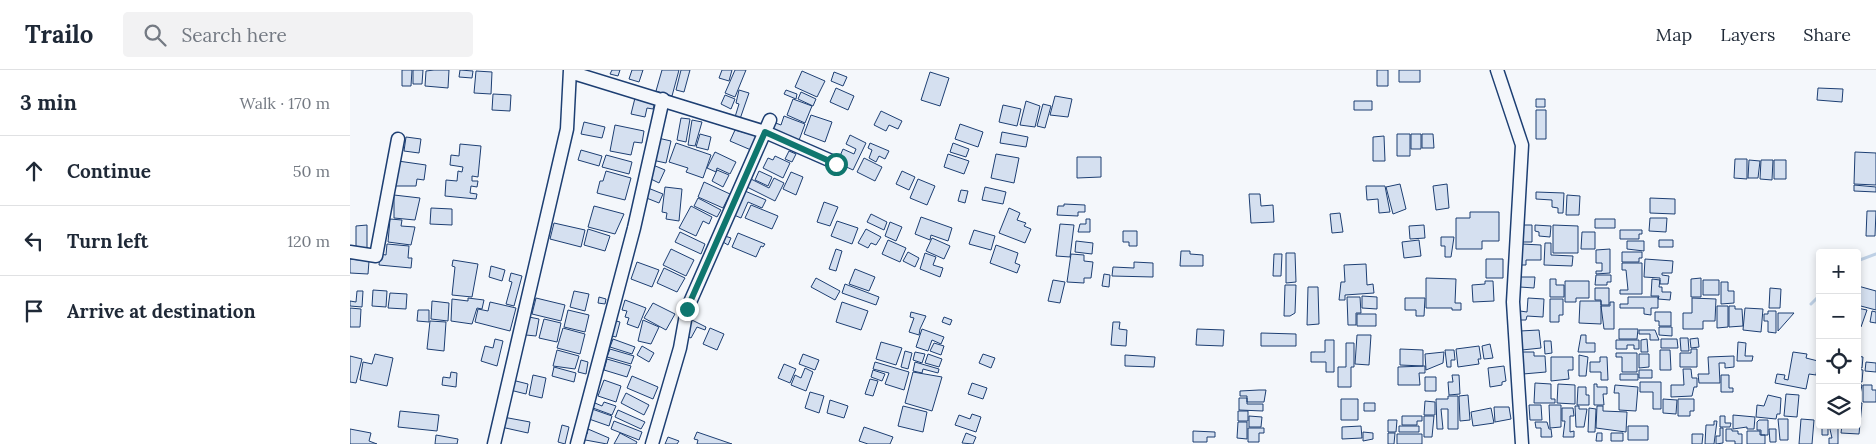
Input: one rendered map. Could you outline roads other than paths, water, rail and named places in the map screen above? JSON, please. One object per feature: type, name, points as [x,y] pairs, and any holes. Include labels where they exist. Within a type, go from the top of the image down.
[{"type":"street","points":[[1497,70],[1522,145],[1513,302],[1522,444]]},
{"type":"street","points":[[494,444],[567,129],[570,71],[663,100],[768,126],[836,164]]},
{"type":"street","points":[[577,444],[634,228],[663,100]]},
{"type":"street","points":[[652,444],[680,348],[687,309],[768,126]]},
{"type":"street","points":[[350,252],[376,256],[398,139]]},
{"type":"waterway","points":[[1861,260],[1876,254]]},
{"type":"waterway","points":[[1811,304],[1816,299]]}]
